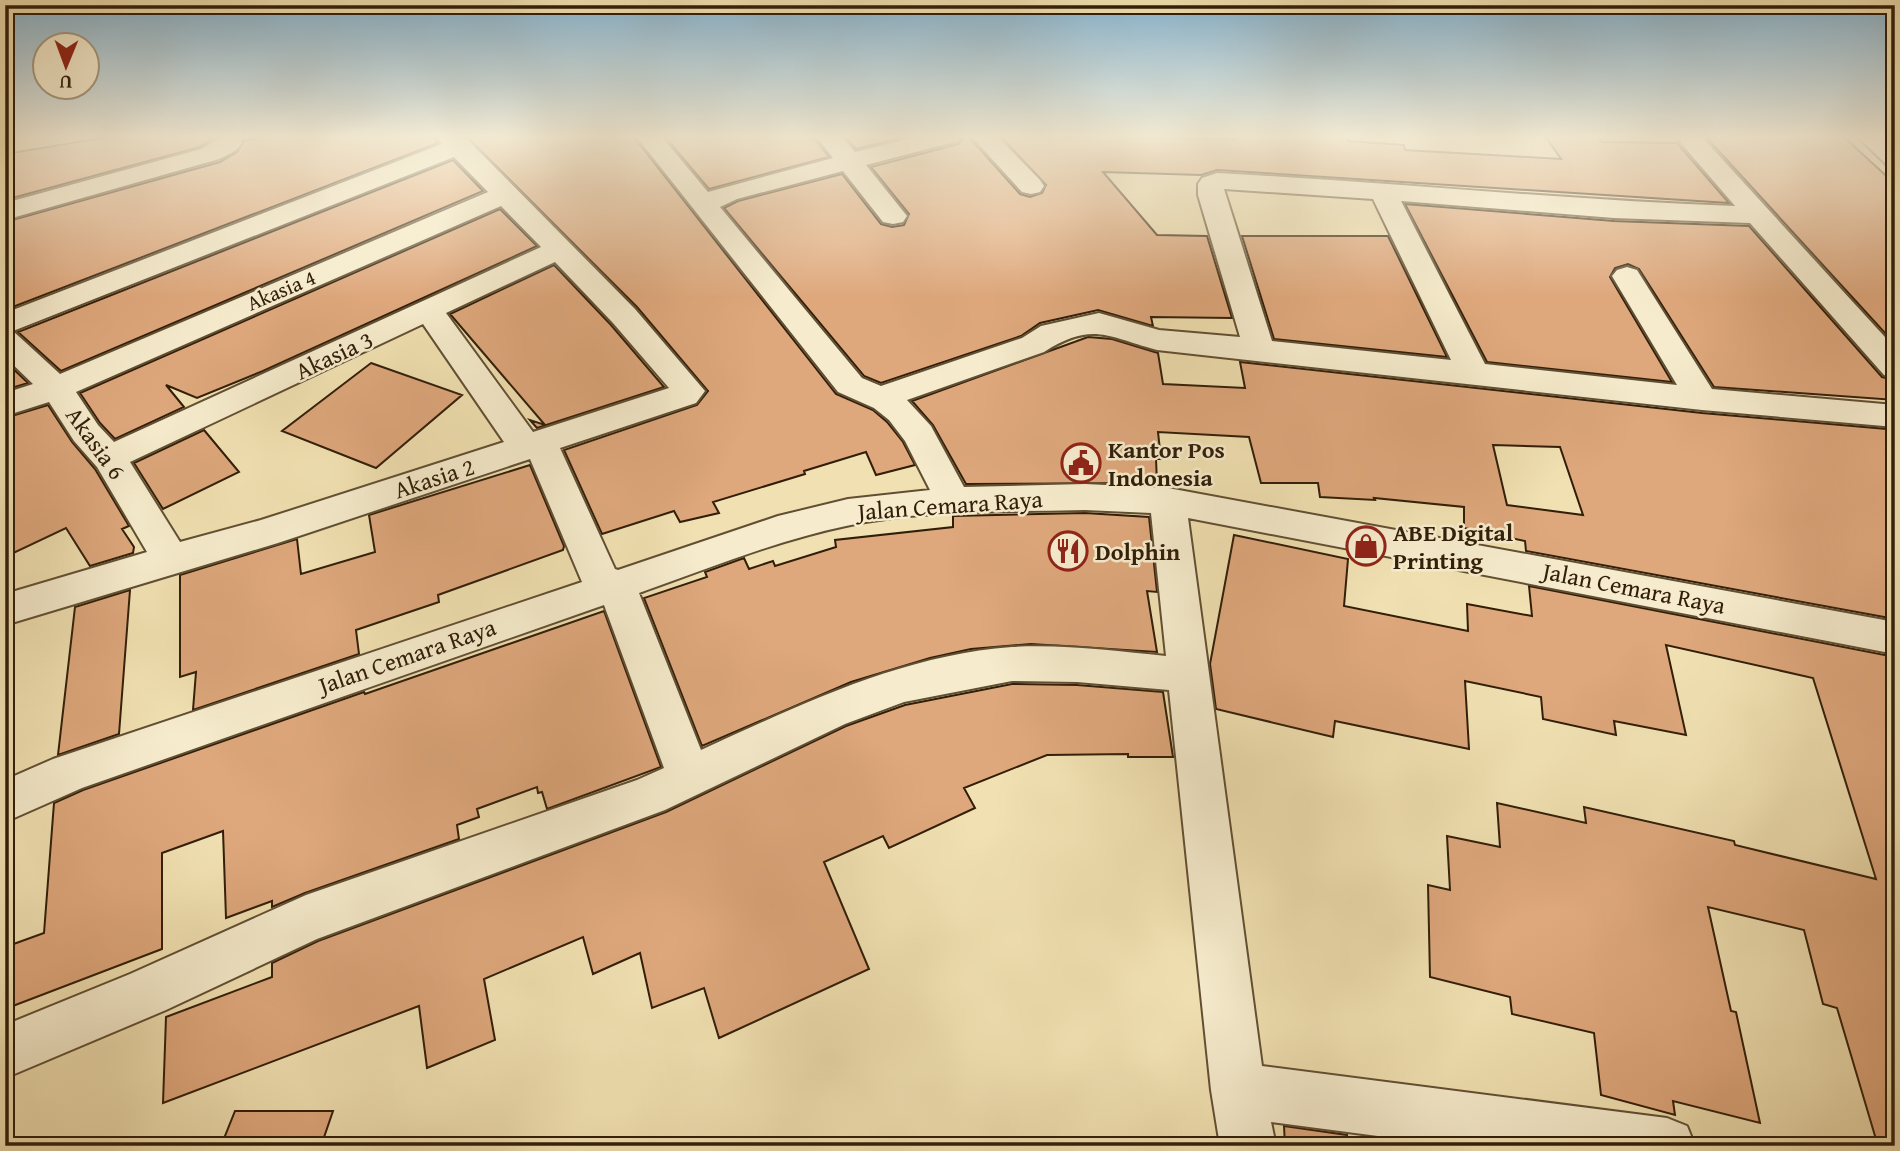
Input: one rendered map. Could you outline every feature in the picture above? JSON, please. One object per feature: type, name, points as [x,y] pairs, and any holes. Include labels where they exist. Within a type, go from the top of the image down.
[{"type":"street","points":[[5,212],[76,190]]},
{"type":"street","points":[[5,324],[334,190]]},
{"type":"street","points":[[503,190],[558,250]]},
{"type":"street","points":[[694,190],[850,385],[892,404],[917,434],[953,500]]},
{"type":"street","points":[[706,204],[741,190]]},
{"type":"street","points":[[872,190],[893,216]]},
{"type":"street","points":[[1212,190],[1259,349]]},
{"type":"street","points":[[1353,190],[1614,210],[1758,215]]},
{"type":"street","points":[[1735,190],[1895,368]]},
{"type":"street","points":[[1383,192],[1473,373]]},
{"type":"street","name":"Akasia 4","points":[[5,405],[56,388],[507,194]]},
{"type":"street","name":"Akasia 3","points":[[109,458],[558,250]]},
{"type":"street","name":"Akasia 2","points":[[5,610],[265,533],[534,446],[689,391],[624,316],[558,250]]},
{"type":"street","points":[[1627,276],[1702,399]]},
{"type":"street","points":[[429,311],[534,446],[610,586],[689,776]]},
{"type":"street","points":[[881,397],[1033,345],[1052,333],[1099,322],[1157,340],[1702,399],[1895,416]]},
{"type":"street","name":"Akasia 6","points":[[5,339],[56,388],[86,433],[109,458],[142,508],[170,559]]},
{"type":"street","name":"Jalan Cemara Raya","points":[[22,795],[69,773],[778,530],[848,512],[953,500],[1085,497],[1168,501],[1895,638]]},
{"type":"street","points":[[1168,501],[1238,1090],[1248,1146]]},
{"type":"street","points":[[10,1050],[148,992],[306,919],[649,796],[830,711],[901,685],[1012,664],[1077,665],[1188,675]]},
{"type":"street","points":[[1238,1090],[1667,1146]]},
{"type":"building","points":[[5,190],[43,190],[5,200]]},
{"type":"building","points":[[121,190],[317,190],[5,310],[5,222]]},
{"type":"building","points":[[378,190],[483,191],[61,371],[18,332]]},
{"type":"building","points":[[520,190],[675,190],[836,394],[873,410],[887,422],[903,442],[915,465],[876,475],[866,452],[713,502],[719,513],[680,522],[674,511],[602,534],[564,450],[697,405],[708,391],[637,307]]},
{"type":"building","points":[[781,190],[854,190],[881,224],[892,227],[904,225],[909,214],[889,190],[1016,190],[1030,197],[1042,193],[1044,190],[1118,190],[1157,235],[1207,236],[1232,318],[1151,317],[1153,326],[1098,310],[1040,323],[1021,336],[881,383],[864,376],[724,208],[738,201]]},
{"type":"building","points":[[1523,190],[1717,190],[1729,203]]},
{"type":"building","points":[[1754,190],[1895,190],[1895,344]]},
{"type":"building","points":[[1405,204],[1614,221],[1749,226],[1882,377],[1895,380],[1895,400],[1714,387],[1639,269],[1628,264],[1615,268],[1610,277],[1672,382],[1487,362]]},
{"type":"building","points":[[500,209],[537,246],[263,371],[197,398],[166,385],[184,407],[115,439],[100,423],[80,393]]},
{"type":"building","points":[[1242,236],[1388,236],[1447,357],[1274,339]]},
{"type":"building","points":[[554,265],[611,325],[664,387],[537,428],[530,420],[545,425],[450,314]]},
{"type":"building","points":[[1088,337],[1112,339],[1158,353],[1163,384],[1245,388],[1240,362],[1702,413],[1887,429],[1895,442],[1895,619],[1526,551],[1525,541],[1464,528],[1464,507],[1374,498],[1375,500],[1320,497],[1318,483],[1261,483],[1249,437],[1158,432],[1161,459],[1156,459],[1157,483],[966,484],[933,425],[912,401]],"holes":[[[1493,445],[1560,447],[1583,515],[1507,505]]]},
{"type":"building","points":[[5,361],[28,383],[5,390]]},
{"type":"building","points":[[371,363],[462,395],[376,468],[282,431]]},
{"type":"building","points":[[48,405],[72,442],[95,469],[129,526],[122,529],[134,547],[133,553],[90,566],[66,528],[5,557],[5,418]]},
{"type":"building","points":[[204,430],[239,472],[163,509],[134,463]]},
{"type":"building","points":[[530,465],[564,546],[563,550],[438,595],[439,602],[356,630],[359,654],[193,710],[196,672],[180,677],[180,575],[297,539],[301,574],[375,552],[369,515]]},
{"type":"building","points":[[1085,513],[1149,517],[1157,592],[1147,591],[1157,652],[1031,644],[971,649],[930,658],[851,682],[702,746],[644,598],[707,577],[705,572],[744,558],[749,569],[773,561],[775,566],[836,547],[835,540],[953,527],[953,516]]},
{"type":"building","points":[[1234,535],[1348,559],[1344,606],[1468,631],[1467,604],[1532,616],[1529,586],[1895,657],[1895,1146],[1878,1146],[1837,1008],[1823,1004],[1804,930],[1708,907],[1731,1011],[1736,1012],[1760,1123],[1673,1101],[1675,1115],[1601,1095],[1594,1033],[1512,1014],[1510,997],[1430,977],[1428,885],[1450,890],[1447,836],[1500,847],[1497,803],[1586,823],[1584,807],[1734,841],[1735,845],[1876,879],[1813,678],[1666,645],[1686,735],[1614,721],[1616,735],[1543,719],[1541,697],[1465,681],[1469,749],[1335,721],[1333,737],[1216,709],[1210,664]]},
{"type":"building","points":[[130,590],[119,734],[58,755],[75,607]]},
{"type":"building","points":[[604,611],[661,767],[547,809],[542,792],[538,793],[537,787],[477,809],[479,817],[457,825],[459,839],[272,907],[272,901],[226,918],[223,831],[162,853],[162,949],[5,1009],[8,946],[44,933],[54,803],[83,790]]},
{"type":"building","points":[[1012,684],[1077,685],[1163,692],[1173,757],[1128,757],[1128,754],[1047,755],[964,788],[975,808],[889,848],[883,836],[824,862],[869,969],[719,1038],[704,988],[652,1008],[640,953],[593,974],[583,937],[484,979],[495,1040],[427,1068],[419,1006],[163,1103],[166,1017],[272,977],[272,963],[318,941],[666,812],[846,726],[905,705]]},
{"type":"building","points":[[235,1111],[333,1111],[321,1146],[221,1146]]},
{"type":"building","points":[[1284,1126],[1347,1135],[1348,1146],[1285,1146]]},
{"type":"place","name":"Kantor Pos Indonesia","points":[[1081,463]]},
{"type":"place","name":"ABE Digital Printing","points":[[1366,546]]},
{"type":"place","name":"Dolphin","points":[[1068,551]]}]
